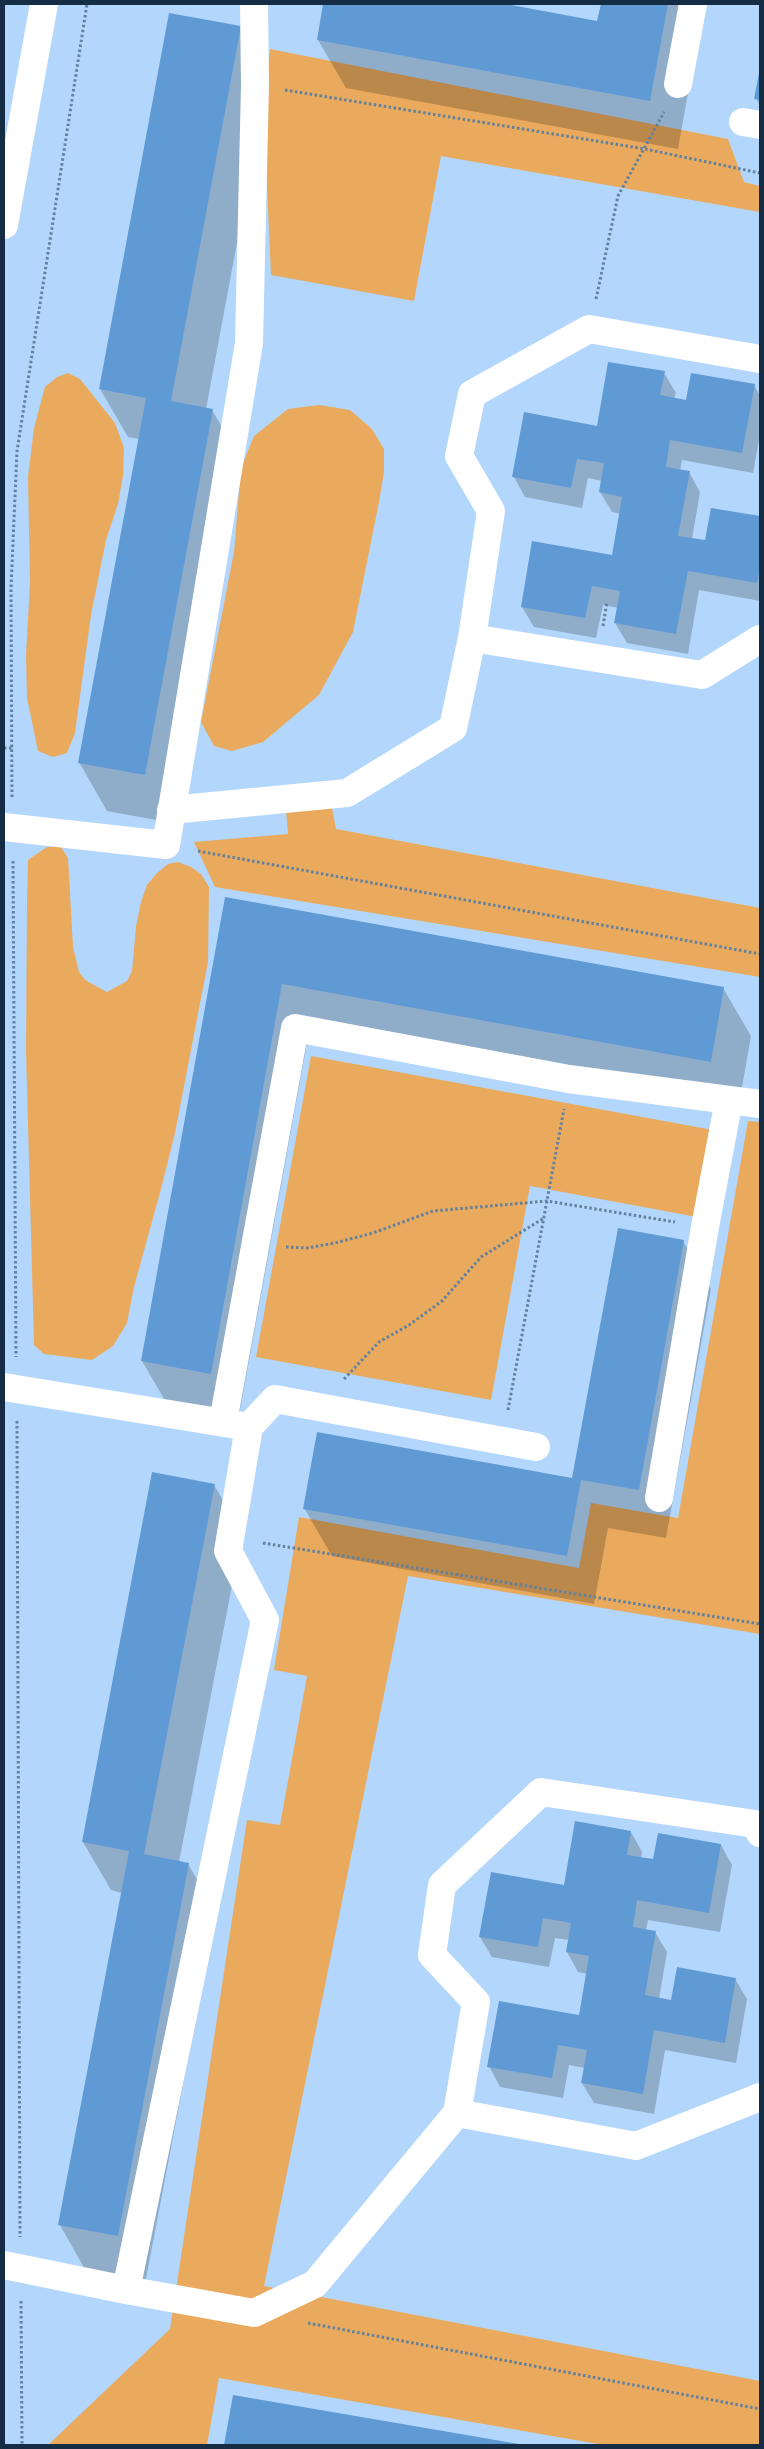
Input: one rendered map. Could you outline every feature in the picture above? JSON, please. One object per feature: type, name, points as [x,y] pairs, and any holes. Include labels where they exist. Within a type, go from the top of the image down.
[{"type":"street","points":[[4,225],[44,4]]},
{"type":"street","points":[[8,827],[166,845],[250,343],[255,85],[254,4]]},
{"type":"street","points":[[678,84],[693,4]]},
{"type":"street","points":[[171,810],[347,793],[453,728],[472,638],[491,511],[459,456],[472,394],[589,329],[760,359]]},
{"type":"street","points":[[472,638],[702,675],[760,639]]},
{"type":"street","points":[[126,2290],[265,1620],[228,1552],[236,1424],[256,1245],[295,1028],[569,1079],[760,1104]]},
{"type":"street","points":[[659,1498],[705,1227],[729,1100]]},
{"type":"street","points":[[10,1388],[236,1424],[274,1399],[536,1447]]},
{"type":"street","points":[[12,2268],[254,2312],[315,2284],[457,2113],[476,2002],[432,1955],[442,1885],[541,1792],[756,1824],[760,1833]]},
{"type":"street","points":[[457,2113],[636,2146],[760,2097]]},
{"type":"path","points":[[22,2445],[12,2268],[8,827],[12,748],[11,588],[17,451],[87,4]]},
{"type":"path","points":[[589,329],[618,196],[645,149],[678,84]]},
{"type":"path","points":[[255,85],[645,149],[760,173]]},
{"type":"path","points":[[4,748],[12,748]]},
{"type":"path","points":[[166,845],[760,954]]},
{"type":"path","points":[[503,1440],[569,1079]]},
{"type":"path","points":[[256,1245],[307,1248],[373,1233],[433,1211],[547,1201],[705,1227]]},
{"type":"path","points":[[302,1404],[342,1382],[379,1342],[409,1325],[442,1301],[481,1257],[544,1217]]},
{"type":"path","points":[[258,1542],[760,1624]]},
{"type":"path","points":[[302,2322],[760,2409]]},
{"type":"shaded area","points":[[270,49],[728,139],[744,182],[760,186],[760,212],[441,156],[414,301],[271,275],[263,100]]},
{"type":"shaded area","points":[[68,373],[80,379],[115,423],[124,448],[123,476],[118,504],[106,540],[91,615],[75,733],[67,753],[53,757],[38,751],[27,698],[26,655],[30,583],[28,477],[34,428],[45,387],[57,377]]},
{"type":"shaded area","points":[[319,405],[350,410],[372,429],[384,449],[384,472],[379,502],[353,632],[319,695],[263,742],[232,751],[214,746],[201,722],[234,552],[241,468],[254,436],[288,409]]},
{"type":"shaded area","points":[[331,803],[336,829],[760,908],[760,977],[215,887],[194,842],[288,834],[286,810]]},
{"type":"shaded area","points":[[47,847],[61,847],[68,858],[73,947],[79,972],[85,980],[107,992],[127,981],[132,971],[136,926],[141,902],[147,885],[157,873],[168,864],[178,862],[191,867],[201,874],[209,887],[208,962],[175,1133],[134,1287],[127,1323],[113,1346],[92,1360],[44,1354],[34,1345],[26,1051],[28,860]]},
{"type":"shaded area","points":[[311,1056],[713,1130],[697,1217],[530,1186],[491,1400],[256,1357]]},
{"type":"shaded area","points":[[748,1121],[760,1122],[760,1634],[408,1576],[264,2286],[760,2381],[760,2445],[604,2445],[219,2378],[207,2445],[48,2445],[170,2329],[247,1820],[280,1825],[307,1676],[274,1670],[299,1517],[579,1568],[591,1503],[678,1518]]},
{"type":"building","points":[[323,4],[506,4],[597,21],[601,4],[668,4],[650,101],[317,40]]},
{"type":"building","points":[[169,13],[241,26],[171,401],[213,409],[145,775],[78,763],[146,398],[99,389]]},
{"type":"building","points":[[760,73],[760,100],[754,99]]},
{"type":"building","points":[[608,362],[665,371],[660,395],[686,400],[691,373],[755,384],[742,453],[670,440],[666,467],[690,471],[678,536],[705,540],[711,508],[760,516],[760,567],[757,583],[688,571],[676,634],[614,623],[620,591],[592,586],[585,618],[521,607],[532,541],[612,555],[622,497],[599,492],[604,463],[577,459],[571,488],[512,477],[524,412],[597,426]]},
{"type":"building","points":[[225,897],[724,987],[711,1062],[282,984],[211,1374],[141,1361]]},
{"type":"building","points":[[618,1228],[684,1240],[639,1490],[581,1480],[567,1556],[303,1509],[317,1432],[572,1478]]},
{"type":"building","points":[[152,1472],[215,1484],[144,1854],[189,1863],[118,2236],[58,2225],[129,1851],[82,1842]]},
{"type":"building","points":[[575,1821],[631,1831],[627,1855],[653,1859],[658,1833],[721,1844],[709,1913],[637,1900],[633,1927],[656,1931],[645,1995],[671,2000],[677,1967],[736,1978],[725,2043],[654,2030],[643,2094],[581,2083],[587,2050],[558,2045],[552,2078],[487,2067],[499,2001],[579,2015],[589,1956],[566,1952],[571,1923],[543,1918],[538,1947],[479,1937],[491,1872],[564,1885]]},
{"type":"building","points":[[233,2395],[519,2444],[519,2445],[224,2445]]}]
